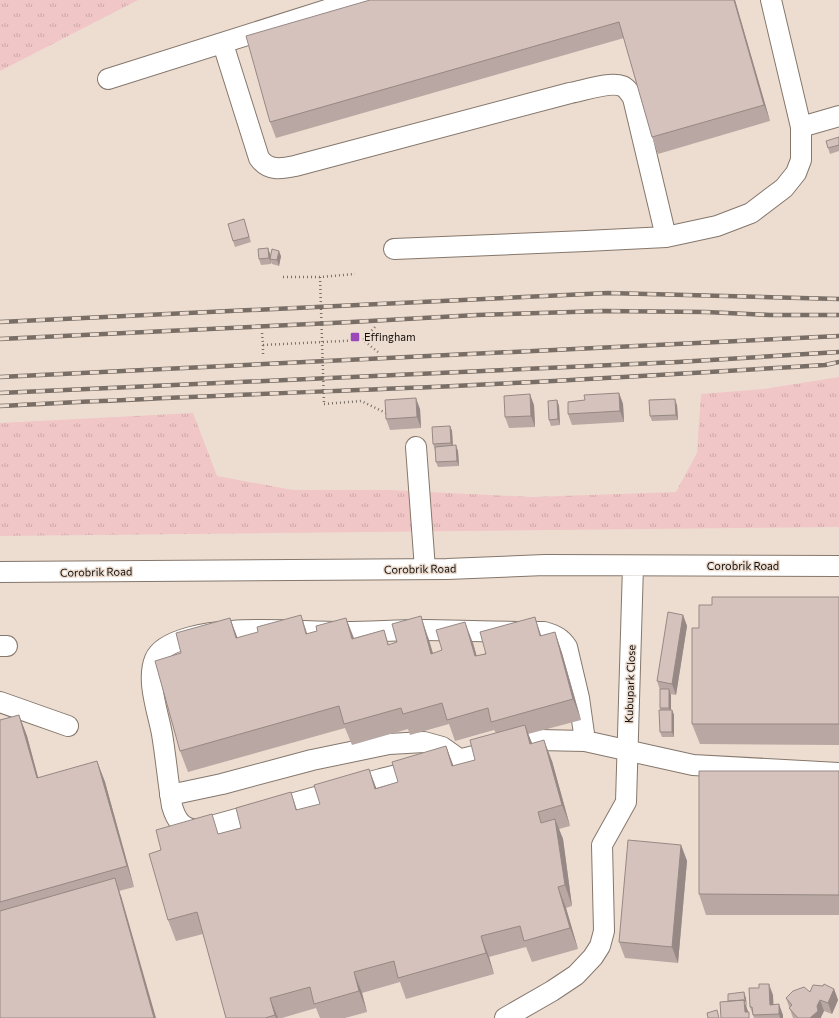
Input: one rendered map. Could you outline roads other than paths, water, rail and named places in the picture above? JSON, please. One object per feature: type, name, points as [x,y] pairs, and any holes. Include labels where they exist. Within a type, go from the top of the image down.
[{"type":"street","points":[[108,79],[223,44],[358,0]]},
{"type":"street","points":[[394,249],[666,237],[717,226],[751,213],[784,188],[796,173],[801,160],[801,127],[771,0]]},
{"type":"street","points":[[223,44],[259,158],[262,163],[269,167],[280,169],[570,93],[610,85],[624,86],[633,98],[666,237]]},
{"type":"street","points":[[801,127],[839,116]]},
{"type":"street","points":[[416,447],[425,569]]},
{"type":"street","name":"Corobrik Road","points":[[0,572],[425,569],[545,565],[839,566]]},
{"type":"street","name":"Kubupark Close","points":[[505,1018],[576,976],[593,957],[600,946],[604,931],[602,845],[626,802],[633,566]]},
{"type":"street","points":[[585,741],[579,698],[569,652],[562,640],[554,635],[544,632],[422,630],[345,632],[295,630],[232,631],[184,639],[161,651],[156,659],[153,670],[152,686],[162,734],[170,795],[175,816],[185,828],[197,830],[381,779],[539,740],[585,741],[693,765],[839,773]]},
{"type":"street","points":[[0,702],[68,726]]},
{"type":"street","points":[[170,795],[222,784],[312,760],[389,744],[424,742],[442,746],[460,759]]},
{"type":"railway","points":[[0,322],[608,293],[839,299]]},
{"type":"railway","points":[[0,339],[477,315],[603,311],[839,315]]},
{"type":"railway","points":[[0,377],[839,336]]},
{"type":"railway","points":[[0,393],[678,362],[839,352]]},
{"type":"railway","points":[[0,406],[530,382],[825,365],[839,362]]},
{"type":"place","name":"Effingham","points":[[355,337]]}]
